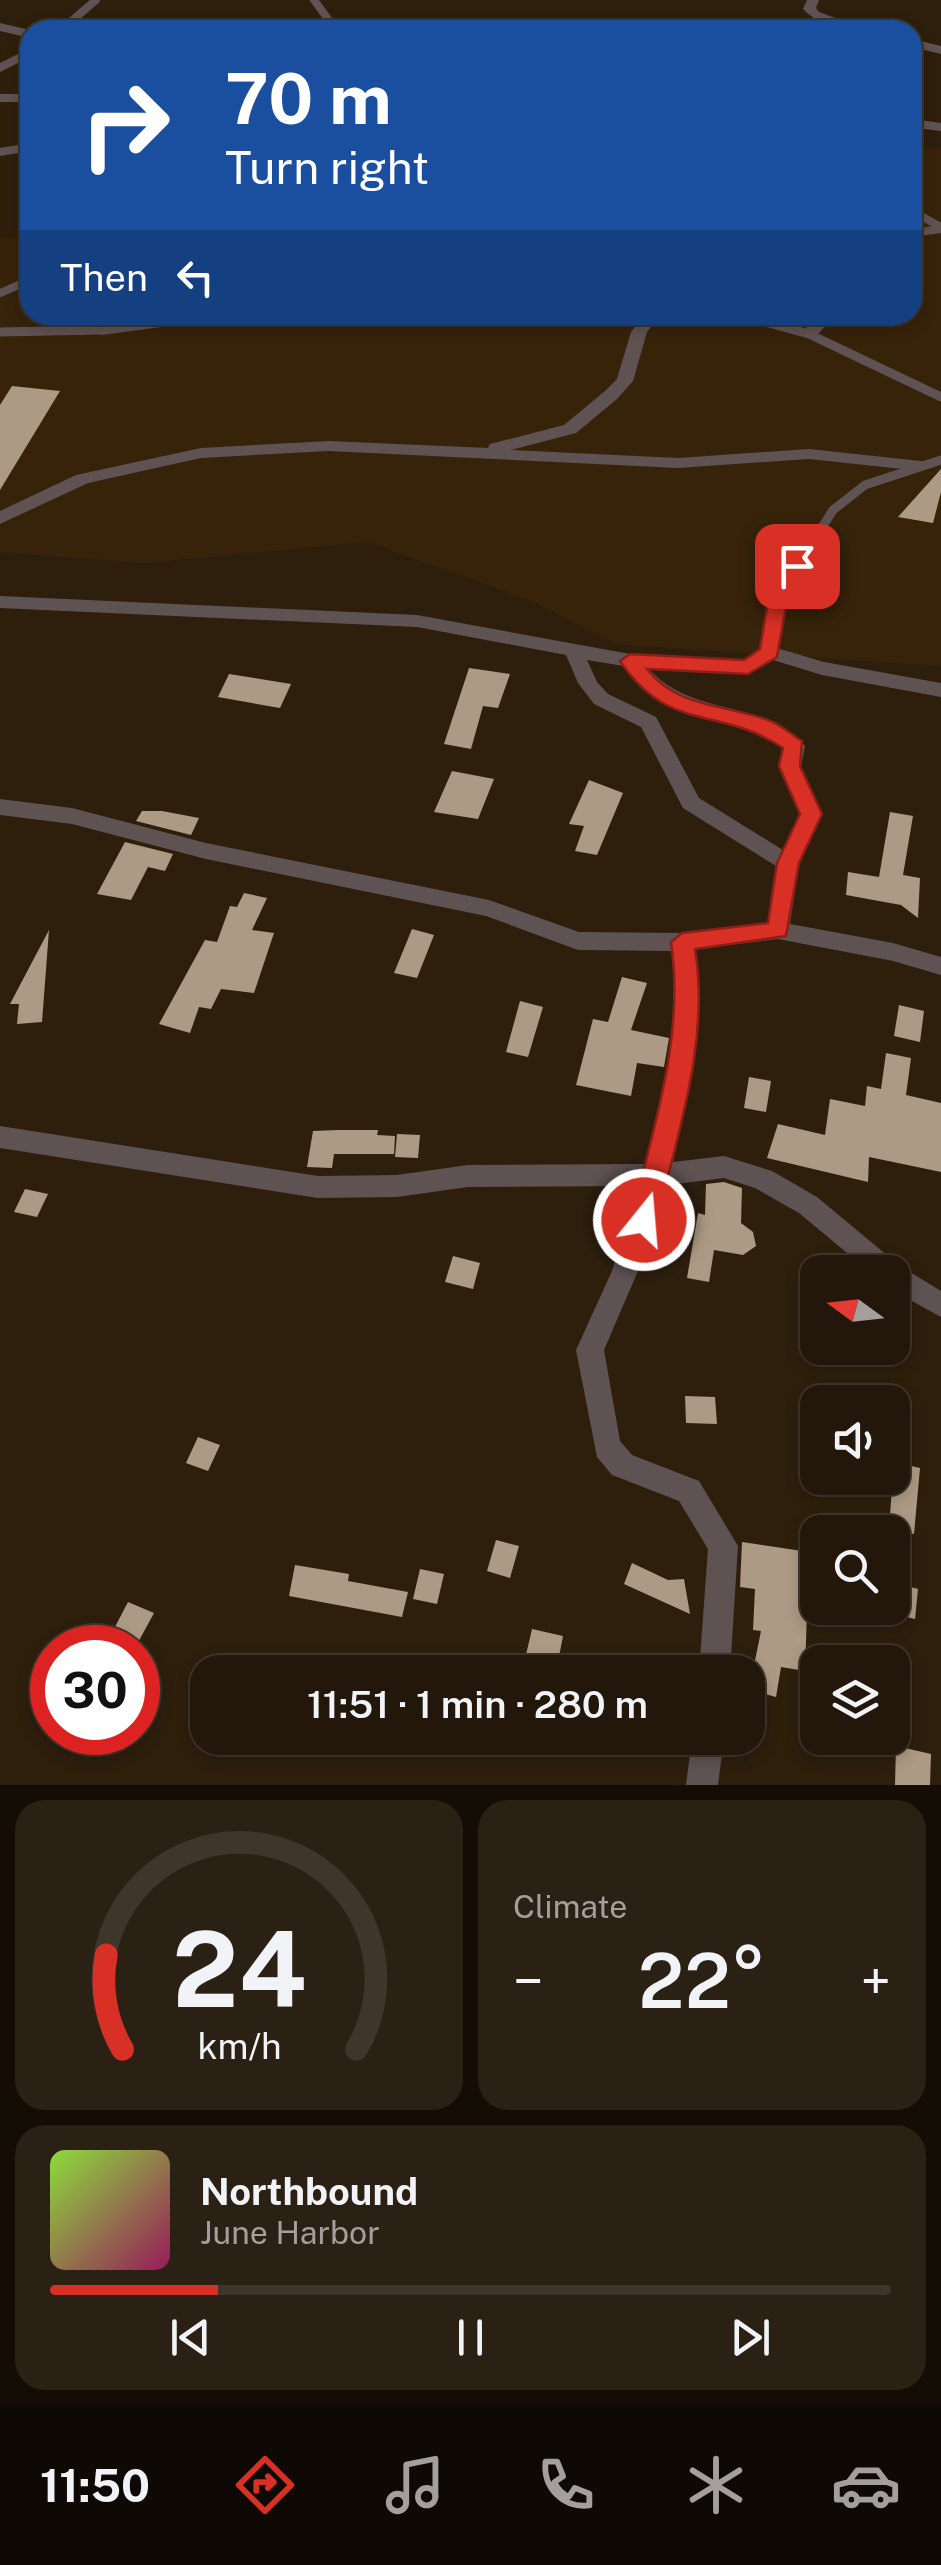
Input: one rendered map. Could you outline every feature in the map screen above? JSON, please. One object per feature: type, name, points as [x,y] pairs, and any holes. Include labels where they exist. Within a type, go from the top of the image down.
[{"type":"street","points":[[813,0],[810,9],[815,15],[831,20]]},
{"type":"street","points":[[102,330],[139,325]]},
{"type":"street","points":[[476,453],[570,430],[625,381],[644,325]]},
{"type":"street","points":[[809,334],[818,325]]},
{"type":"street","points":[[0,518],[82,479],[201,453],[329,446],[678,464],[809,454],[920,466]]},
{"type":"street","points":[[0,602],[417,621],[630,661],[748,667],[770,652],[822,668],[941,690]]},
{"type":"street","points":[[574,653],[586,685],[602,704],[649,722],[691,804],[788,863]]},
{"type":"street","points":[[630,661],[652,690],[678,705],[764,726],[794,746],[790,766],[811,814],[788,863],[778,930]]},
{"type":"street","points":[[0,807],[72,816],[206,850],[489,908],[578,941],[682,942],[778,930],[893,952],[941,966]]},
{"type":"street","points":[[682,942],[690,988],[683,1054],[658,1175],[625,1271],[590,1350],[596,1400],[608,1448],[622,1465],[689,1491],[723,1546],[716,1655]]},
{"type":"street","points":[[0,1137],[318,1187],[397,1186],[468,1176],[658,1175],[724,1167],[763,1179],[808,1205],[868,1255]]},
{"type":"street","points":[[910,1286],[941,1306]]},
{"type":"street","points":[[702,1785],[706,1755]]},
{"type":"lane","points":[[73,20],[96,0]]},
{"type":"lane","points":[[0,332],[102,330],[106,325]]},
{"type":"lane","points":[[779,325],[809,334],[941,398]]},
{"type":"lane","points":[[770,652],[779,595],[832,510],[865,484],[941,460]]},
{"type":"shaded area","points":[[922,147],[941,149],[941,666],[616,644],[532,601],[368,542],[144,563],[0,552],[0,239],[20,237],[20,325],[922,325]]},
{"type":"building","points":[[12,386],[60,391],[0,490],[0,405]]},
{"type":"building","points":[[941,469],[941,492],[933,523],[898,517]]},
{"type":"building","points":[[469,668],[510,674],[498,708],[483,706],[471,749],[444,744]]},
{"type":"building","points":[[229,674],[291,684],[280,708],[218,697]]},
{"type":"building","points":[[452,771],[494,779],[478,819],[434,812]]},
{"type":"building","points":[[589,780],[623,793],[597,855],[575,851],[584,826],[569,824]]},
{"type":"building","points":[[142,811],[199,818],[191,835],[136,821]]},
{"type":"building","points":[[890,812],[913,816],[903,875],[920,878],[918,918],[901,905],[846,895],[848,872],[879,877]]},
{"type":"building","points":[[125,842],[173,854],[165,871],[148,867],[131,900],[97,894]]},
{"type":"building","points":[[244,893],[267,898],[252,930],[274,933],[254,993],[221,989],[211,1009],[199,1007],[190,1033],[159,1024],[205,940],[217,942],[230,906],[237,907]]},
{"type":"building","points":[[412,929],[434,935],[417,978],[394,973]]},
{"type":"building","points":[[49,930],[42,1022],[17,1024],[19,1004],[10,1004]]},
{"type":"building","points":[[622,977],[647,983],[631,1030],[669,1038],[664,1067],[637,1063],[631,1096],[576,1085],[593,1019],[608,1022]]},
{"type":"building","points":[[520,1001],[543,1007],[528,1057],[506,1052]]},
{"type":"building","points":[[899,1005],[924,1011],[920,1042],[894,1036]]},
{"type":"building","points":[[886,1053],[911,1058],[906,1095],[941,1103],[941,1172],[869,1157],[868,1182],[767,1158],[778,1124],[825,1135],[830,1099],[865,1106],[867,1086],[881,1089]]},
{"type":"building","points":[[749,1077],[771,1081],[766,1112],[744,1108]]},
{"type":"building","points":[[378,1130],[377,1135],[395,1136],[394,1154],[334,1154],[332,1168],[307,1167],[313,1131]]},
{"type":"building","points":[[397,1134],[420,1135],[418,1158],[395,1157]]},
{"type":"building","points":[[724,1182],[742,1188],[741,1223],[753,1232],[756,1246],[743,1255],[714,1250],[709,1282],[687,1278],[698,1213],[705,1215],[706,1184]]},
{"type":"building","points":[[25,1189],[48,1194],[37,1217],[14,1212]]},
{"type":"building","points":[[453,1256],[480,1263],[473,1289],[445,1282]]},
{"type":"building","points":[[685,1396],[715,1397],[717,1424],[686,1423]]},
{"type":"building","points":[[198,1437],[220,1445],[208,1471],[186,1463]]},
{"type":"building","points":[[910,1466],[920,1468],[914,1534],[910,1533],[910,1515],[890,1515],[892,1495],[910,1495]]},
{"type":"building","points":[[496,1540],[519,1546],[510,1578],[487,1571]]},
{"type":"building","points":[[742,1542],[800,1551],[800,1625],[807,1625],[806,1645],[800,1645],[800,1670],[781,1667],[776,1697],[765,1694],[765,1655],[756,1655],[761,1631],[753,1630],[755,1589],[740,1587]]},
{"type":"building","points":[[632,1563],[668,1580],[684,1579],[690,1614],[624,1584]]},
{"type":"building","points":[[295,1565],[349,1574],[348,1581],[408,1592],[402,1617],[289,1596]]},
{"type":"building","points":[[420,1569],[444,1574],[437,1604],[413,1599]]},
{"type":"building","points":[[910,1587],[918,1589],[915,1619],[910,1618]]},
{"type":"building","points":[[128,1602],[154,1613],[147,1625],[116,1625]]},
{"type":"building","points":[[532,1629],[563,1636],[559,1655],[526,1655]]},
{"type":"building","points":[[910,1749],[931,1754],[930,1785],[895,1785],[896,1755],[910,1755]]},
{"type":"route","points":[[644,1220],[658,1175],[683,1054],[690,988],[682,942],[778,930],[788,863],[811,814],[790,766],[794,746],[764,726],[678,705],[652,690],[630,661],[748,667],[770,652],[779,595],[797,566]]}]
